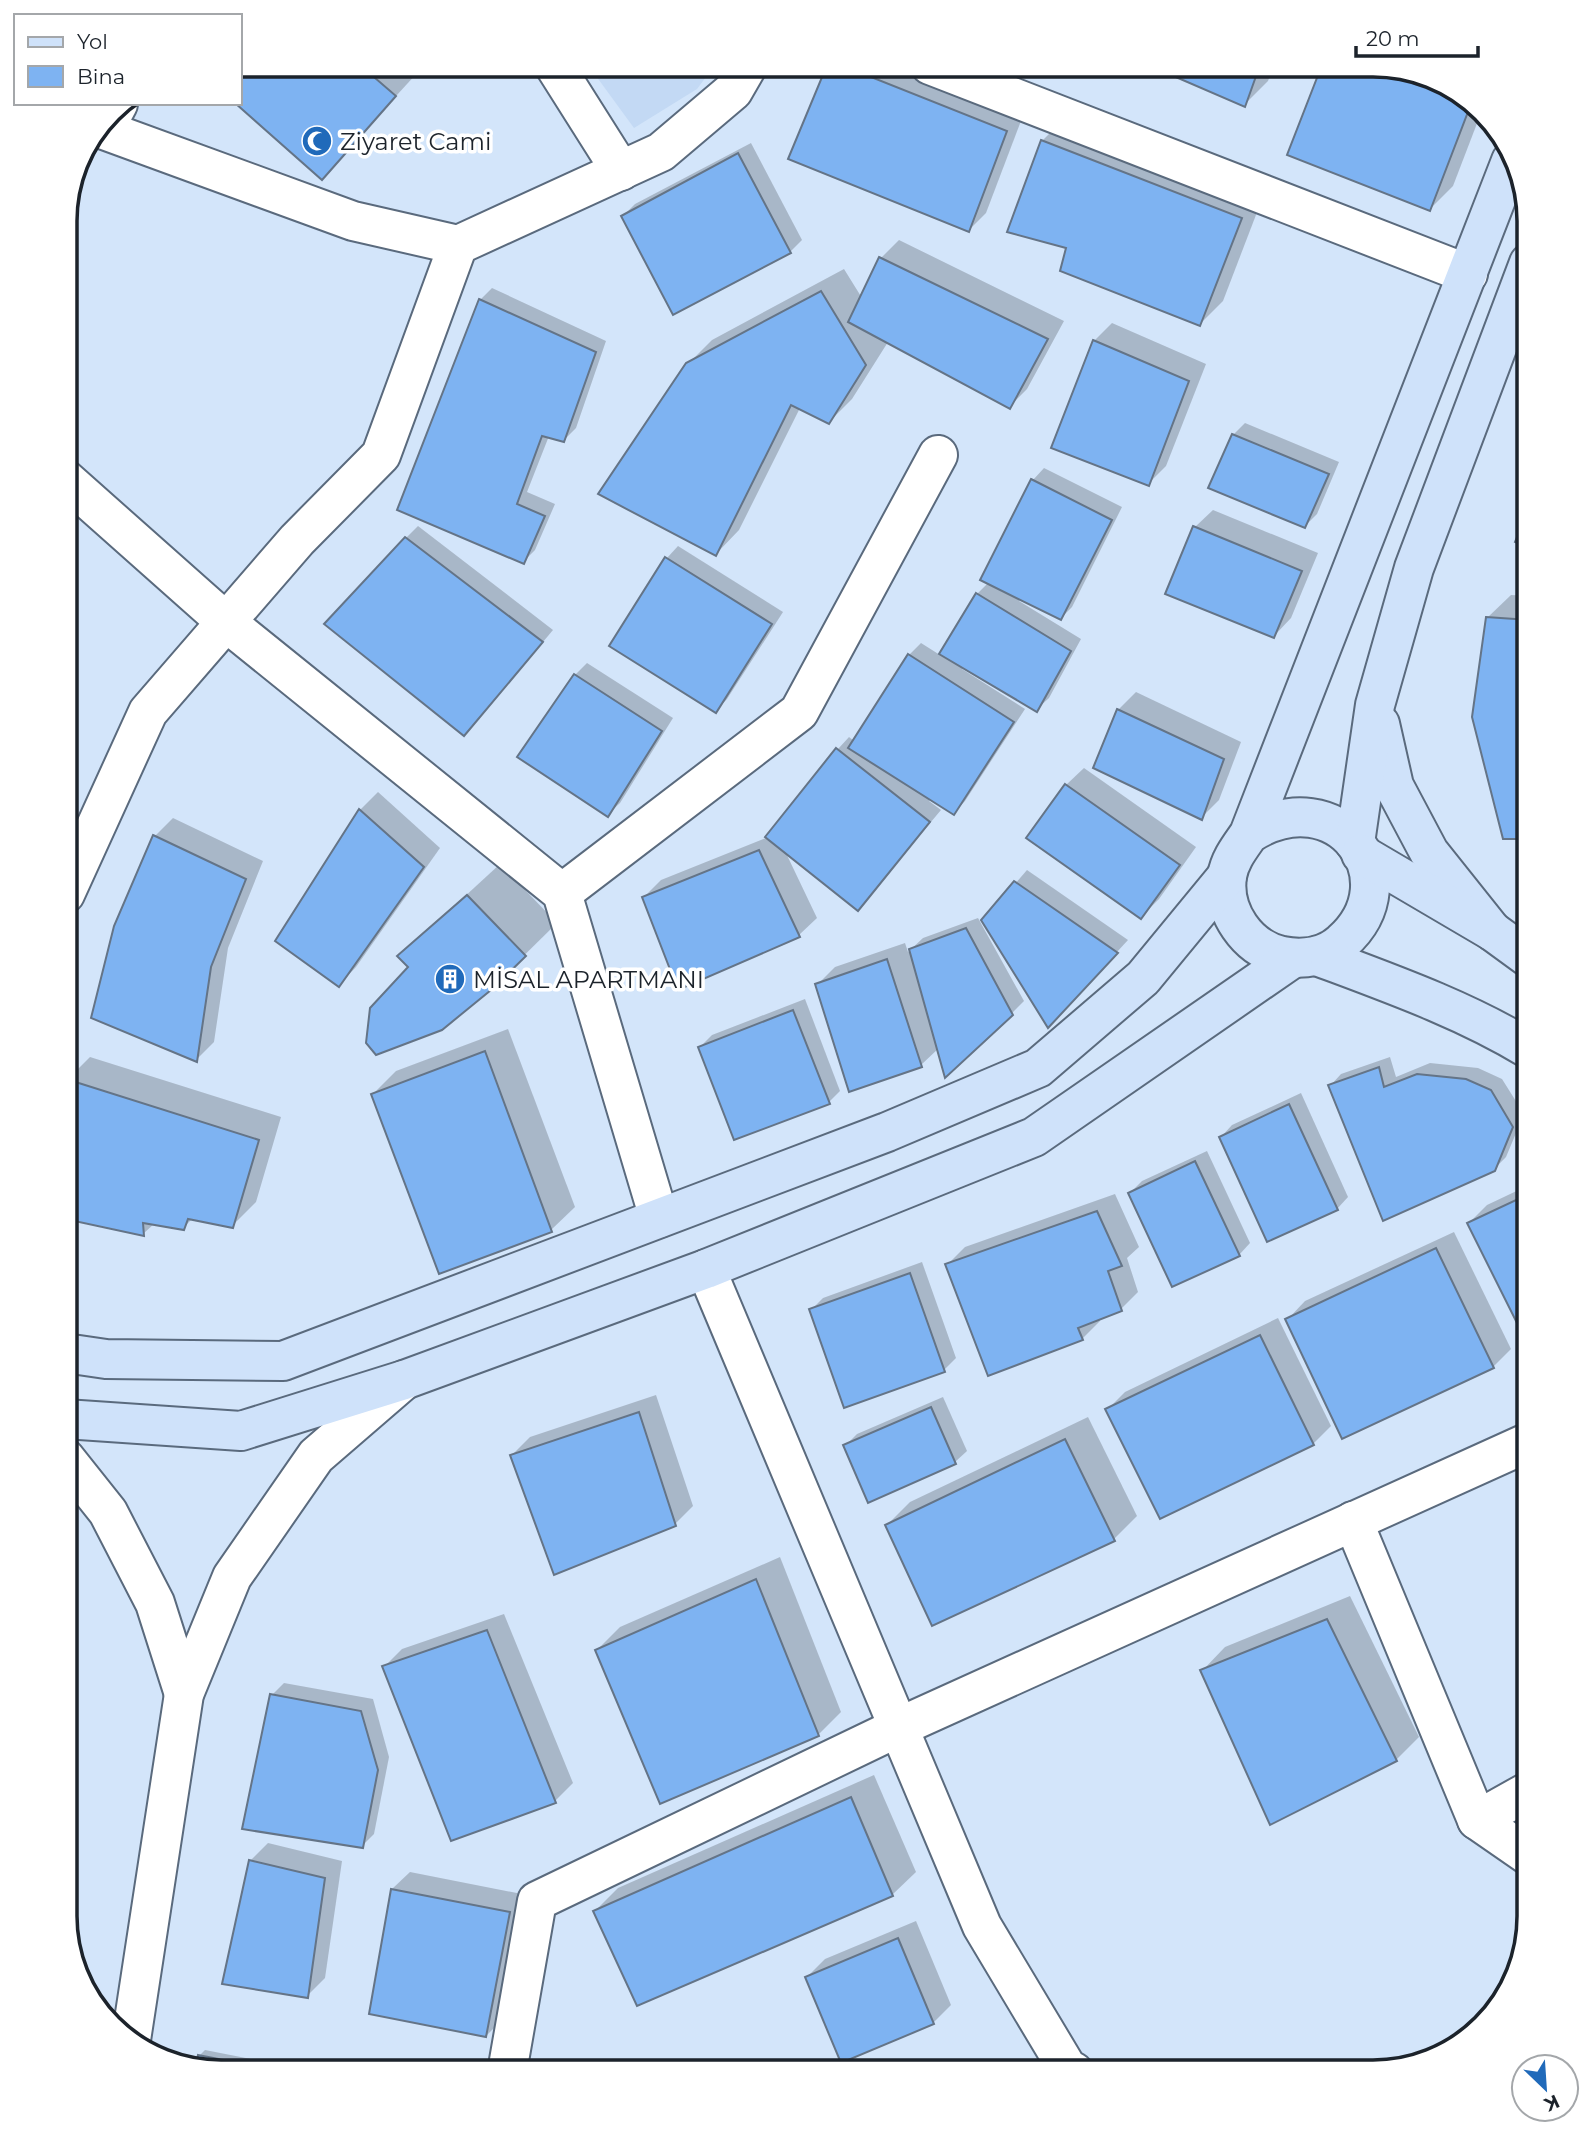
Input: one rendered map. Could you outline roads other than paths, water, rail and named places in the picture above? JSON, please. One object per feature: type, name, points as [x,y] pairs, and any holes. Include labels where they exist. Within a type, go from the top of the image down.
[{"type":"main road","points":[[1507,170],[1250,834],[1235,853],[1227,876],[1227,900],[1235,922],[1251,941],[1270,953],[1305,957],[1420,995],[1517,1042]]},
{"type":"main road","points":[[1358,849],[1375,705],[1414,568],[1517,295]]},
{"type":"main road","points":[[1375,705],[1395,786],[1429,852],[1492,931]]},
{"type":"main road","points":[[77,1420],[241,1431],[404,1380],[706,1269],[1034,1138],[1305,957],[1338,946],[1355,931],[1366,910],[1370,887],[1367,864],[1358,849],[1338,827],[1328,822],[1293,815],[1269,821],[1250,834]]},
{"type":"main road","points":[[1358,849],[1517,949]]},
{"type":"main road","points":[[77,1355],[106,1359],[283,1361],[887,1132],[1038,1068],[1143,978],[1227,876]]},
{"type":"street","points":[[562,77],[621,171]]},
{"type":"street","points":[[108,132],[353,221],[458,245],[662,152],[733,90],[741,77]]},
{"type":"street","points":[[961,77],[1468,274]]},
{"type":"street","points":[[77,868],[148,712],[297,540],[381,455],[458,245]]},
{"type":"street","points":[[562,894],[799,712],[938,455]]},
{"type":"street","points":[[77,490],[226,622],[562,894],[659,1218]]},
{"type":"street","points":[[706,1269],[982,1926],[1061,2060]]},
{"type":"street","points":[[133,2029],[184,1694],[232,1577],[316,1456],[404,1380]]},
{"type":"street","points":[[508,2060],[537,1901],[899,1727],[1517,1447]]},
{"type":"street","points":[[77,1473],[108,1512],[155,1603],[184,1694]]},
{"type":"street","points":[[1353,1521],[1477,1820],[1517,1848]]},
{"type":"street","points":[[1477,1820],[1517,1798]]},
{"type":"place","name":"Ziyaret Cami","points":[[317,141]]},
{"type":"place","name":"MİSAL APARTMANI","points":[[450,979]]}]
